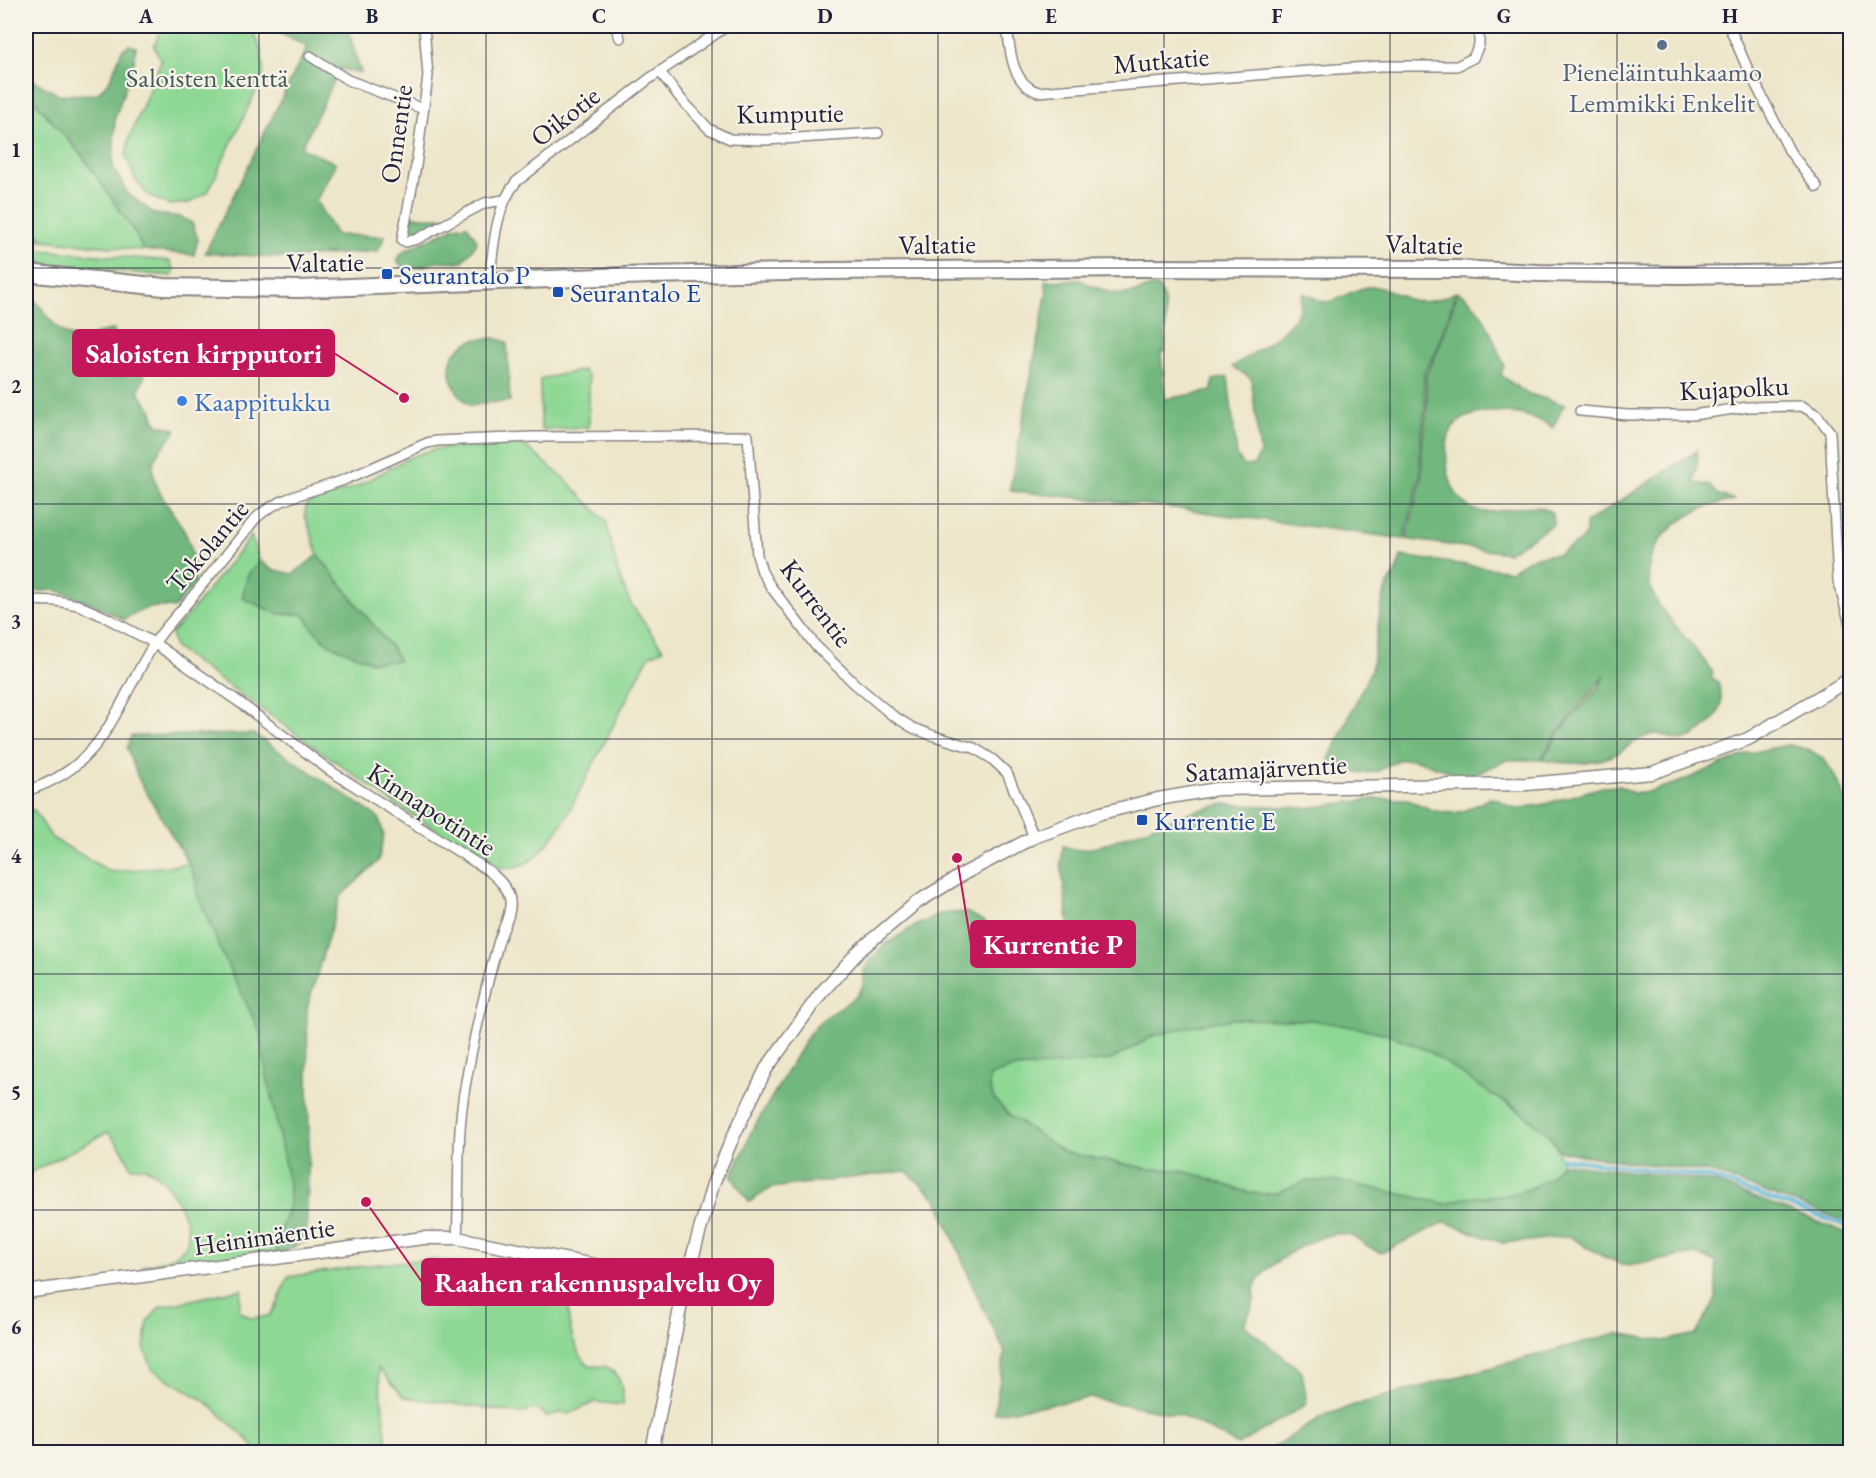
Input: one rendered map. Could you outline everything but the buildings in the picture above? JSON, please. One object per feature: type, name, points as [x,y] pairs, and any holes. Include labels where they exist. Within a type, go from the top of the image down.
[{"type":"highway","name":"Valtatie","points":[[26,273],[164,287],[300,289],[650,275],[887,270],[1457,269],[1680,275],[1807,273],[1851,269]]},
{"type":"street","name":"Onnentie","points":[[424,26],[428,76],[416,166],[402,240],[411,242],[485,203],[504,200]]},
{"type":"street","points":[[615,26],[620,38]]},
{"type":"street","name":"Oikotie","points":[[489,282],[499,214],[504,200],[516,182],[660,72],[727,26]]},
{"type":"street","name":"Mutkatie","points":[[1007,26],[1014,68],[1020,80],[1030,89],[1038,92],[1309,70],[1382,66],[1457,66],[1473,58],[1479,45],[1479,26]]},
{"type":"street","points":[[1729,26],[1790,152],[1817,186]]},
{"type":"street","points":[[310,56],[348,80],[423,109]]},
{"type":"street","name":"Kumputie","points":[[660,72],[702,122],[721,136],[730,139],[766,140],[878,134]]},
{"type":"street","name":"Kujapolku","points":[[1580,411],[1628,415],[1693,415],[1748,406],[1802,406],[1817,415],[1830,432],[1838,580],[1851,624]]},
{"type":"street","name":"Kurrentie","points":[[534,437],[748,436],[757,555],[762,572],[771,587],[815,645],[855,684],[892,715],[913,728],[974,748],[992,759],[1007,774],[1034,837]]},
{"type":"street","name":"Tokolantie","points":[[26,791],[62,776],[92,751],[110,726],[154,643],[255,519],[272,505],[283,499],[346,479],[427,443],[456,439],[534,437]]},
{"type":"street","name":"Kinnapotintie","points":[[26,600],[57,601],[78,605],[154,643],[220,688],[329,770],[500,880],[507,892],[510,909],[498,943],[464,1095],[459,1144],[457,1238]]},
{"type":"street","name":"Satamajärventie","points":[[652,1452],[685,1283],[713,1184],[733,1137],[766,1069],[821,993],[860,950],[916,903],[965,873],[1034,837],[1101,813],[1158,799],[1217,789],[1527,784],[1652,773],[1748,739],[1851,679]]},
{"type":"street","name":"Heinimäentie","points":[[26,1292],[423,1238],[457,1238],[685,1283]]},
{"type":"green space","name":"Saloisten kenttä","points":[[162,26],[248,26],[258,43],[263,69],[263,76],[208,192],[189,203],[169,205],[149,196],[135,179],[126,156],[129,139],[161,61],[154,46]]},
{"type":"green space","points":[[267,26],[347,26],[361,73],[340,69],[301,148],[336,163],[316,201],[336,235],[385,236],[378,251],[287,258],[205,253],[307,47]]},
{"type":"green space","points":[[129,45],[136,47],[134,62],[115,118],[113,167],[128,194],[155,214],[181,217],[192,223],[198,239],[194,255],[143,250],[136,234],[83,157],[26,91],[26,73],[29,78],[59,95],[97,94],[110,80],[122,50]]},
{"type":"green space","points":[[26,91],[83,157],[136,234],[143,250],[44,240],[26,220]]},
{"type":"green space","points":[[413,215],[447,218],[419,230],[409,230],[408,225]]},
{"type":"green space","points":[[26,220],[44,240],[26,239]]},
{"type":"green space","points":[[467,225],[477,240],[476,245],[462,262],[440,261],[414,268],[403,267],[397,261],[406,250],[455,227]]},
{"type":"green space","points":[[26,249],[170,261],[174,270],[172,276],[26,263]]},
{"type":"green space","points":[[1079,280],[1115,294],[1142,291],[1153,286],[1159,288],[1166,318],[1165,351],[1161,353],[1165,399],[1212,391],[1213,380],[1228,377],[1237,456],[1244,466],[1254,465],[1260,453],[1251,378],[1232,367],[1285,329],[1299,310],[1302,294],[1328,302],[1364,288],[1377,287],[1410,300],[1424,302],[1456,292],[1436,352],[1424,373],[1425,409],[1420,446],[1420,476],[1404,539],[1166,507],[1012,491],[1010,489],[1047,291],[1045,281]]},
{"type":"green space","points":[[1458,292],[1475,305],[1487,324],[1504,365],[1501,375],[1526,393],[1566,405],[1562,408],[1553,428],[1531,417],[1489,412],[1463,419],[1454,426],[1449,435],[1446,451],[1449,476],[1454,491],[1464,503],[1484,512],[1532,506],[1552,513],[1553,524],[1508,553],[1406,539],[1422,477],[1422,446],[1427,409],[1426,374],[1437,353]]},
{"type":"green space","points":[[26,293],[33,298],[57,328],[72,337],[82,338],[114,330],[112,353],[145,375],[138,392],[151,409],[159,425],[176,429],[156,457],[153,468],[156,484],[186,535],[193,562],[195,583],[174,608],[148,608],[124,620],[56,590],[26,592]]},
{"type":"green space","points":[[495,338],[507,342],[510,401],[471,406],[456,390],[450,372],[451,363],[461,347],[471,341]]},
{"type":"green space","points":[[583,370],[589,377],[589,427],[541,430],[540,379]]},
{"type":"green space","points":[[497,444],[524,445],[566,480],[606,521],[617,570],[630,603],[663,649],[649,656],[563,823],[537,855],[530,861],[511,868],[500,868],[407,812],[175,648],[171,633],[186,618],[251,536],[260,561],[247,578],[279,614],[303,614],[315,631],[398,660],[393,650],[318,555],[305,515],[306,504],[358,486],[410,457],[435,449]]},
{"type":"green space","points":[[1697,451],[1694,482],[1710,486],[1719,495],[1734,500],[1699,510],[1672,528],[1661,539],[1654,551],[1649,564],[1649,578],[1652,593],[1661,608],[1713,673],[1711,678],[1718,682],[1721,705],[1716,717],[1706,727],[1693,736],[1681,740],[1658,734],[1650,735],[1614,755],[1597,761],[1570,763],[1542,760],[1559,733],[1598,688],[1605,675],[1558,732],[1540,760],[1507,760],[1477,774],[1460,775],[1413,759],[1398,760],[1378,771],[1366,773],[1350,771],[1328,761],[1371,670],[1385,591],[1401,556],[1511,571],[1533,557],[1558,554],[1581,541],[1586,532],[1586,523]]},
{"type":"green space","points":[[318,555],[393,650],[399,661],[372,662],[328,644],[303,614],[279,614],[242,598],[248,574],[260,561],[271,569],[293,574]]},
{"type":"green space","points":[[254,734],[379,818],[384,836],[378,861],[340,897],[307,1008],[309,1141],[306,1241],[276,1255],[277,1238],[289,1206],[289,1185],[262,1050],[261,1034],[220,949],[197,893],[196,881],[189,864],[139,780],[127,748],[131,736]]},
{"type":"green space","points":[[1788,745],[1812,751],[1826,762],[1850,803],[1850,1223],[1713,1173],[1580,1155],[1559,1150],[1548,1134],[1515,1107],[1494,1096],[1428,1051],[1385,1033],[1312,1020],[1233,1019],[1202,1024],[1155,1035],[1111,1060],[1013,1068],[990,1076],[989,1086],[994,1099],[1009,1115],[1064,1152],[1149,1169],[1176,1170],[1202,1176],[1239,1190],[1260,1194],[1277,1193],[1305,1181],[1339,1181],[1447,1204],[1467,1197],[1501,1196],[1528,1190],[1551,1177],[1562,1163],[1713,1182],[1850,1234],[1850,1452],[1266,1452],[1323,1416],[1354,1405],[1617,1333],[1664,1341],[1696,1334],[1716,1299],[1716,1262],[1693,1254],[1628,1266],[1602,1256],[1569,1236],[1502,1243],[1445,1222],[1381,1253],[1349,1235],[1334,1234],[1294,1250],[1261,1277],[1254,1288],[1253,1303],[1244,1325],[1302,1372],[1307,1404],[1238,1445],[1181,1415],[1090,1398],[994,1413],[1005,1352],[978,1298],[937,1199],[906,1171],[771,1188],[749,1202],[731,1176],[750,1134],[809,1034],[823,1019],[857,996],[863,986],[864,971],[869,960],[886,944],[911,928],[940,914],[966,912],[982,920],[1005,946],[1022,958],[1044,962],[1060,956],[1067,946],[1069,929],[1061,863],[1063,846],[1077,850],[1097,847],[1188,813],[1224,804],[1307,808],[1373,799],[1405,799],[1436,811],[1452,813],[1464,811],[1490,798],[1498,799],[1510,807],[1520,808],[1545,804],[1602,787],[1620,786],[1633,793],[1644,793],[1677,783],[1749,753]]},
{"type":"green space","points":[[26,810],[34,810],[52,838],[111,872],[189,864],[196,881],[197,893],[220,949],[261,1034],[262,1050],[289,1185],[289,1206],[277,1238],[276,1255],[141,1267],[172,1257],[182,1250],[188,1237],[187,1226],[178,1203],[164,1182],[148,1169],[131,1167],[122,1149],[108,1132],[26,1175],[26,991],[31,982],[26,980]]},
{"type":"green space","points":[[1233,1019],[1324,1021],[1372,1030],[1417,1045],[1437,1056],[1535,1123],[1552,1140],[1562,1163],[1551,1177],[1528,1190],[1501,1196],[1467,1197],[1447,1204],[1339,1181],[1305,1181],[1277,1193],[1260,1194],[1239,1190],[1202,1176],[1176,1170],[1149,1169],[1064,1152],[1009,1115],[994,1099],[989,1086],[990,1076],[1013,1068],[1111,1060],[1155,1035]]},
{"type":"green space","points":[[430,1259],[490,1265],[577,1282],[570,1299],[568,1312],[570,1329],[576,1346],[589,1366],[607,1367],[613,1371],[622,1390],[623,1405],[595,1402],[569,1414],[547,1416],[535,1409],[520,1413],[404,1397],[378,1368],[388,1452],[257,1452],[249,1441],[205,1401],[153,1370],[144,1348],[148,1321],[160,1307],[242,1289],[239,1311],[251,1318],[269,1316],[277,1305],[288,1277]]},
{"type":"waterway","points":[[1561,1158],[1712,1178],[1850,1227]]},
{"type":"place","name":"Pieneläintuhkaamo Lemmikki Enkelit","points":[[1662,45]]},
{"type":"place","name":"Seurantalo P","points":[[387,274]]},
{"type":"place","name":"Seurantalo E","points":[[558,292]]},
{"type":"place","name":"Saloisten kirpputori","points":[[404,398]]},
{"type":"place","name":"Kaappitukku","points":[[182,401]]},
{"type":"place","name":"Kurrentie E","points":[[1142,820]]},
{"type":"place","name":"Kurrentie P","points":[[957,858]]},
{"type":"place","name":"Raahen rakennuspalvelu Oy","points":[[366,1202]]}]
